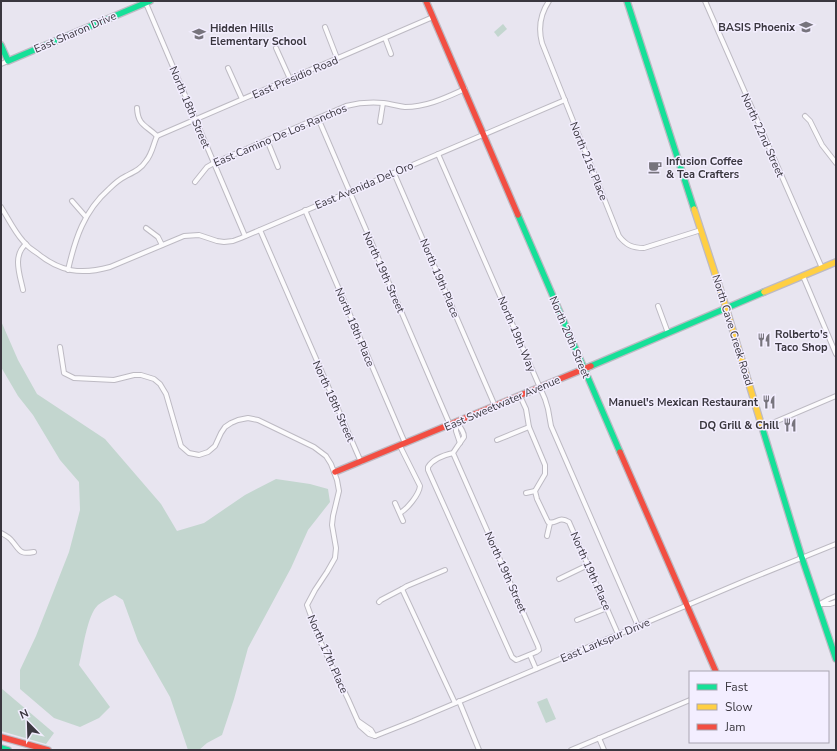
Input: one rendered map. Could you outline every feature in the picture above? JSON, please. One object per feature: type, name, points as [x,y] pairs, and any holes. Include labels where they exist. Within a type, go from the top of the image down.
[{"type":"street","name":"North 20th Street","points":[[426,1],[716,671]]},
{"type":"street","name":"North 21st Place","points":[[549,1],[544,9],[541,20],[540,35],[542,43],[619,236],[630,246],[644,248],[701,230]]},
{"type":"street","name":"North Cave Creek Road","points":[[627,1],[726,308],[802,558],[836,659]]},
{"type":"street","name":"North 22nd Street","points":[[705,1],[822,268]]},
{"type":"street","name":"East Sharon Drive","points":[[1,64],[147,2]]},
{"type":"street","name":"North 18th Street","points":[[147,2],[195,120],[245,236]]},
{"type":"street","name":"East Presidio Road","points":[[157,136],[433,17]]},
{"type":"street","points":[[324,28],[338,58]]},
{"type":"street","points":[[385,38],[391,54]]},
{"type":"street","points":[[1,45],[8,61]]},
{"type":"street","points":[[276,48],[290,79]]},
{"type":"street","points":[[228,68],[242,99]]},
{"type":"street","name":"East Camino De Los Ranchos","points":[[195,182],[207,167],[214,163],[346,106],[368,102],[404,107],[424,105],[465,89]]},
{"type":"street","name":"East Avenida Del Oro","points":[[1,207],[17,234],[26,244],[45,260],[68,270],[91,272],[110,267],[184,236],[199,235],[217,241],[233,241],[564,100]]},
{"type":"street","points":[[380,122],[383,103]]},
{"type":"street","points":[[68,270],[76,238],[86,217],[109,189],[125,176],[143,165],[151,154],[157,136],[140,121],[137,115],[137,108]]},
{"type":"street","points":[[805,116],[810,121],[822,145],[836,161]]},
{"type":"street","name":"North 19th Street","points":[[318,118],[450,425]]},
{"type":"street","points":[[267,140],[278,167]]},
{"type":"street","name":"North 19th Way","points":[[438,154],[540,387],[548,409],[551,426],[638,626]]},
{"type":"street","name":"North 19th Place","points":[[394,172],[495,406]]},
{"type":"street","points":[[72,201],[86,217]]},
{"type":"street","name":"North 18th Place","points":[[305,210],[420,486],[419,491],[405,510],[400,513]]},
{"type":"street","points":[[146,228],[158,237],[162,245]]},
{"type":"street","name":"North 18th Street","points":[[260,230],[361,462]]},
{"type":"street","points":[[23,290],[18,261],[20,251],[26,244]]},
{"type":"street","name":"East Sweetwater Avenue","points":[[335,472],[520,396],[836,262]]},
{"type":"street","points":[[803,276],[836,354]]},
{"type":"street","points":[[658,306],[668,333]]},
{"type":"street","name":"North 17th Place","points":[[60,347],[64,373],[74,378],[114,380],[134,375],[141,375],[160,384],[166,394],[181,446],[189,453],[199,455],[208,452],[215,446],[221,433],[226,427],[238,420],[248,418],[258,420],[314,447],[326,456],[338,480],[338,491],[332,525],[336,548],[335,558],[307,605],[322,643],[358,721],[371,730],[375,736]]},
{"type":"street","points":[[520,396],[526,410],[529,427],[546,465],[545,474],[535,491],[537,499],[548,522],[550,523],[547,536]]},
{"type":"street","points":[[763,427],[836,396]]},
{"type":"street","points":[[456,422],[462,428],[464,437],[453,453],[434,460],[428,464],[428,466],[512,657],[519,660],[530,655],[536,669]]},
{"type":"street","points":[[497,440],[529,427]]},
{"type":"street","name":"North 19th Street","points":[[453,453],[538,646],[539,650],[530,655]]},
{"type":"street","points":[[526,493],[535,491]]},
{"type":"street","points":[[395,503],[403,521]]},
{"type":"street","name":"North 19th Place","points":[[550,523],[560,519],[565,519],[569,522],[618,634]]},
{"type":"street","points":[[1,532],[12,541],[19,551],[24,553],[34,552]]},
{"type":"street","name":"East Larkspur Drive","points":[[375,736],[836,544]]},
{"type":"street","points":[[559,579],[588,565]]},
{"type":"street","points":[[379,602],[407,586],[444,570]]},
{"type":"street","points":[[402,589],[479,750]]},
{"type":"street","points":[[818,604],[836,596]]},
{"type":"street","points":[[818,604],[830,604],[836,602]]},
{"type":"street","points":[[577,620],[607,608]]},
{"type":"street","points":[[571,750],[689,700]]},
{"type":"street","points":[[1,737],[48,750]]},
{"type":"street","points":[[599,738],[604,750]]},
{"type":"street","points":[[1,748],[8,750]]},
{"type":"shaded area","points":[[503,24],[507,29],[498,37],[494,32]]},
{"type":"shaded area","points":[[1,321],[18,360],[37,394],[105,439],[161,504],[177,531],[204,523],[245,495],[276,479],[310,484],[328,489],[330,502],[308,530],[291,568],[248,648],[222,735],[207,743],[199,750],[188,750],[170,697],[138,641],[123,600],[115,595],[98,605],[94,610],[88,624],[79,665],[110,707],[99,718],[80,727],[54,718],[20,689],[20,670],[36,636],[69,552],[80,510],[79,482],[60,460],[33,415],[18,396],[1,367]]},
{"type":"shaded area","points":[[1,688],[54,733],[46,744],[1,731]]},
{"type":"shaded area","points":[[547,698],[556,719],[546,723],[537,702]]},
{"type":"traffic: fast","points":[[1,45],[8,61],[150,1]]},
{"type":"traffic: fast","points":[[627,1],[694,209]]},
{"type":"traffic: fast","points":[[518,215],[620,452]]},
{"type":"traffic: fast","points":[[591,366],[764,292]]},
{"type":"traffic: fast","points":[[762,427],[802,558],[836,659]]},
{"type":"traffic: fast","points":[[1,748],[8,750]]},
{"type":"traffic: slow","points":[[694,209],[724,301],[762,427]]},
{"type":"traffic: slow","points":[[764,292],[836,262]]},
{"type":"traffic: jam","points":[[426,1],[518,215]]},
{"type":"traffic: jam","points":[[335,472],[591,366]]},
{"type":"traffic: jam","points":[[620,452],[716,671]]},
{"type":"traffic: jam","points":[[1,737],[48,750]]},
{"type":"place","name":"BASIS Phoenix","points":[[806,27]]},
{"type":"place","name":"Hidden Hills Elementary School","points":[[199,34]]},
{"type":"place","name":"Infusion Coffee & Tea Crafters","points":[[655,167]]},
{"type":"place","name":"Rolberto's Taco Shop","points":[[764,340]]},
{"type":"place","name":"Manuel's Mexican Restaurant","points":[[769,402]]},
{"type":"place","name":"DQ Grill & Chill","points":[[790,425]]}]
